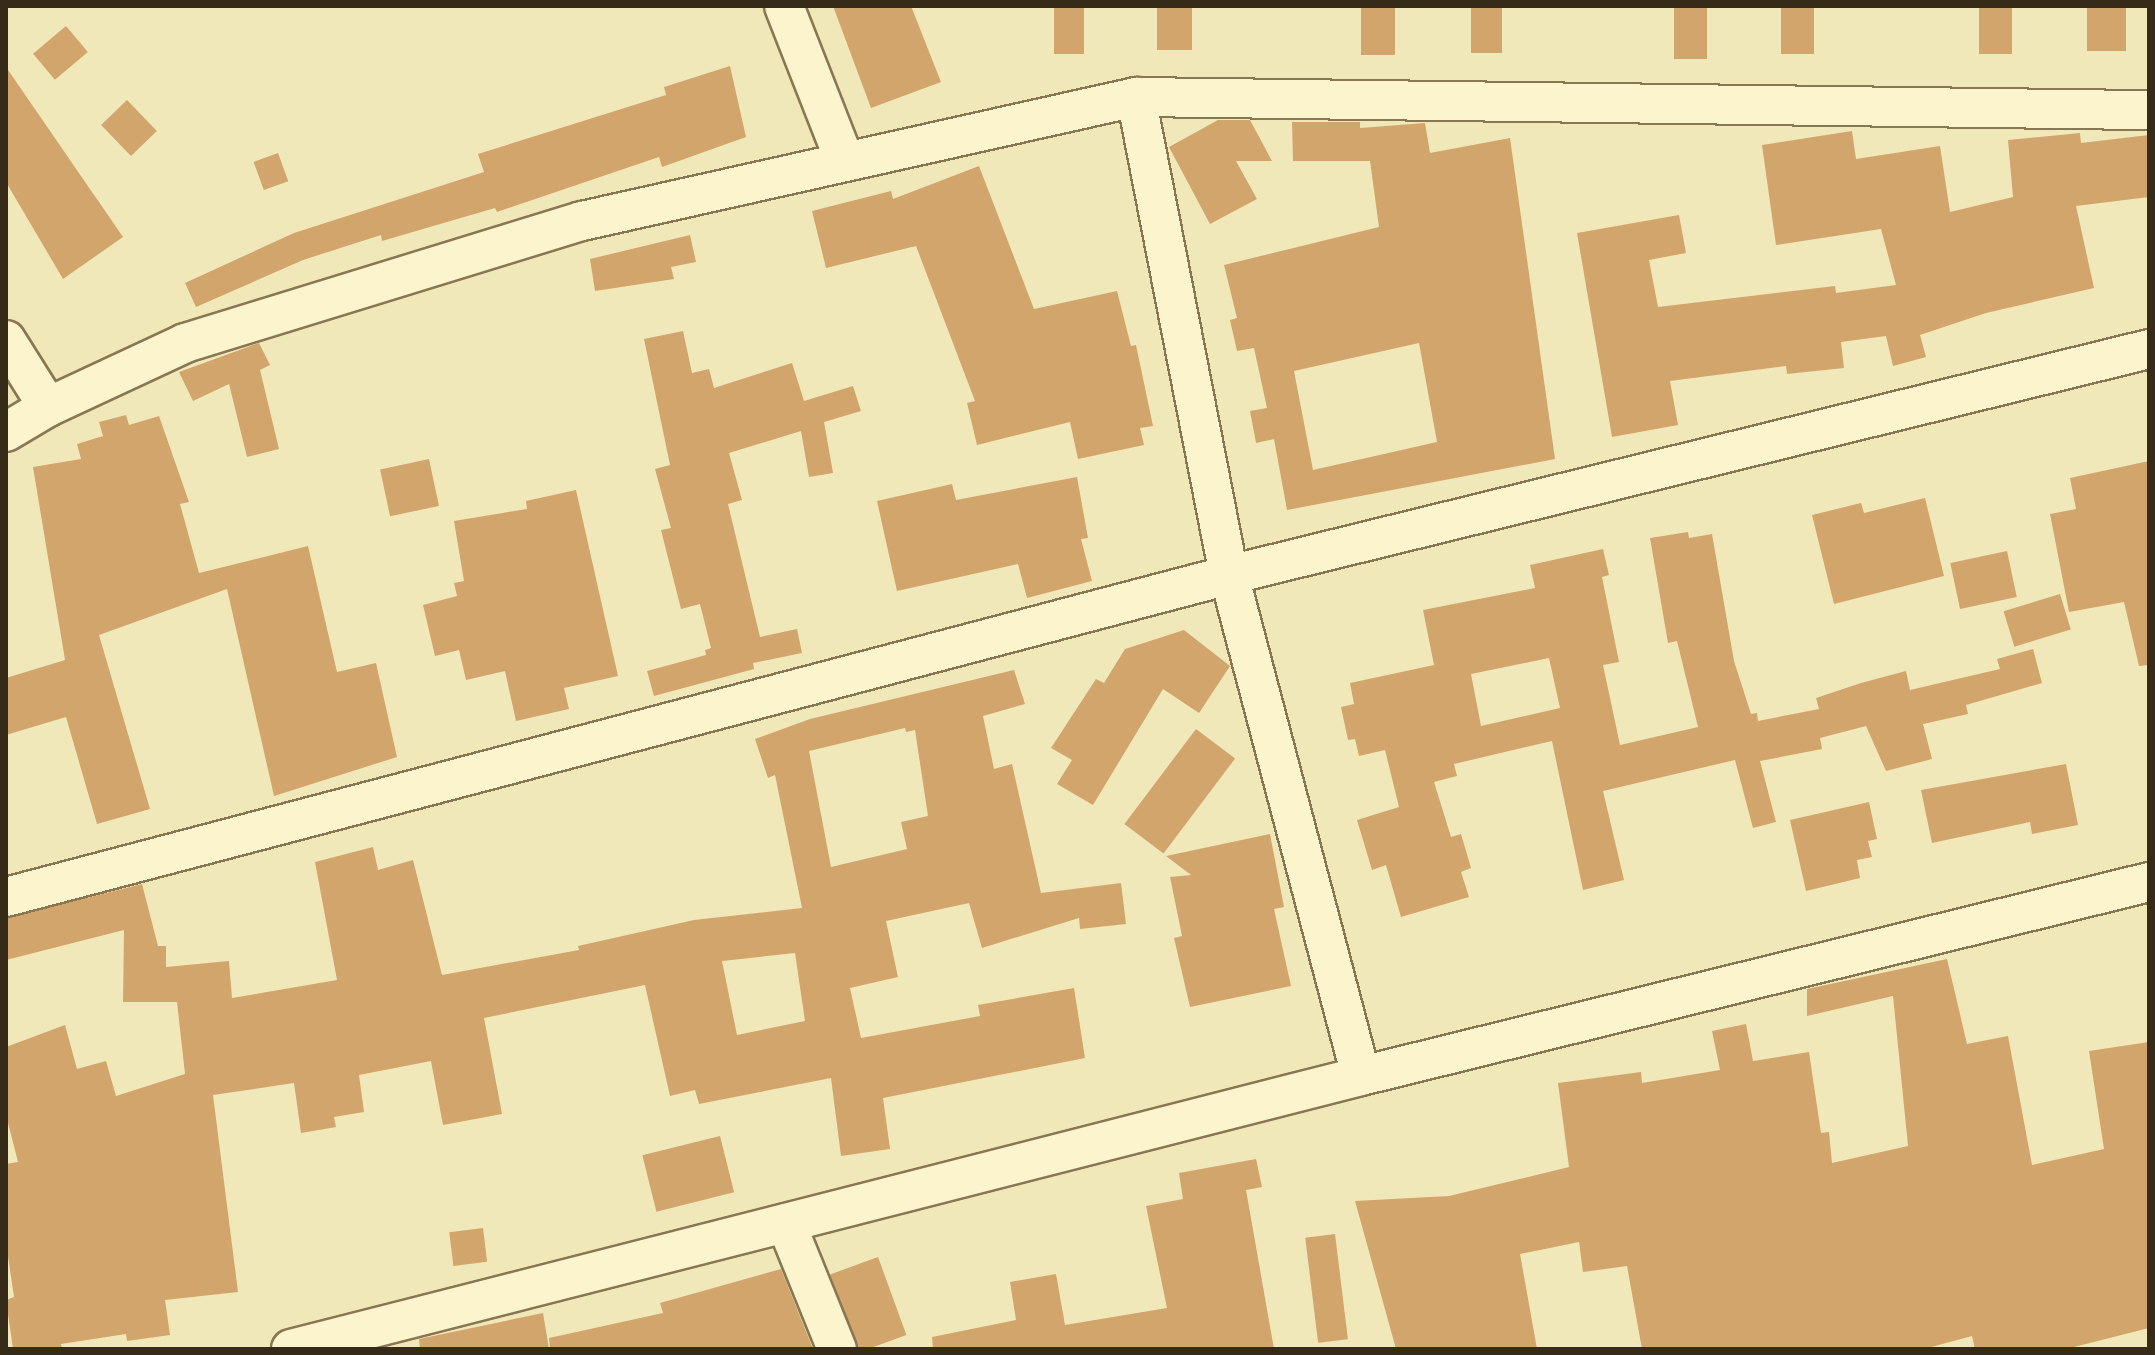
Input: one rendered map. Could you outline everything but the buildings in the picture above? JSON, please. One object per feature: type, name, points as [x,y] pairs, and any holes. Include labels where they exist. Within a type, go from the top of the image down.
[{"type":"street","points":[[784,6],[844,159]]},
{"type":"street","points":[[1136,97],[1229,575],[1361,1076]]},
{"type":"street","points":[[6,432],[48,407],[200,339],[582,221],[844,159],[1136,97],[2148,110]]},
{"type":"street","points":[[6,340],[48,407]]},
{"type":"street","points":[[6,897],[1229,575],[2149,349]]},
{"type":"street","points":[[291,1349],[1361,1076],[2149,882]]},
{"type":"street","points":[[786,1223],[837,1349]]}]
